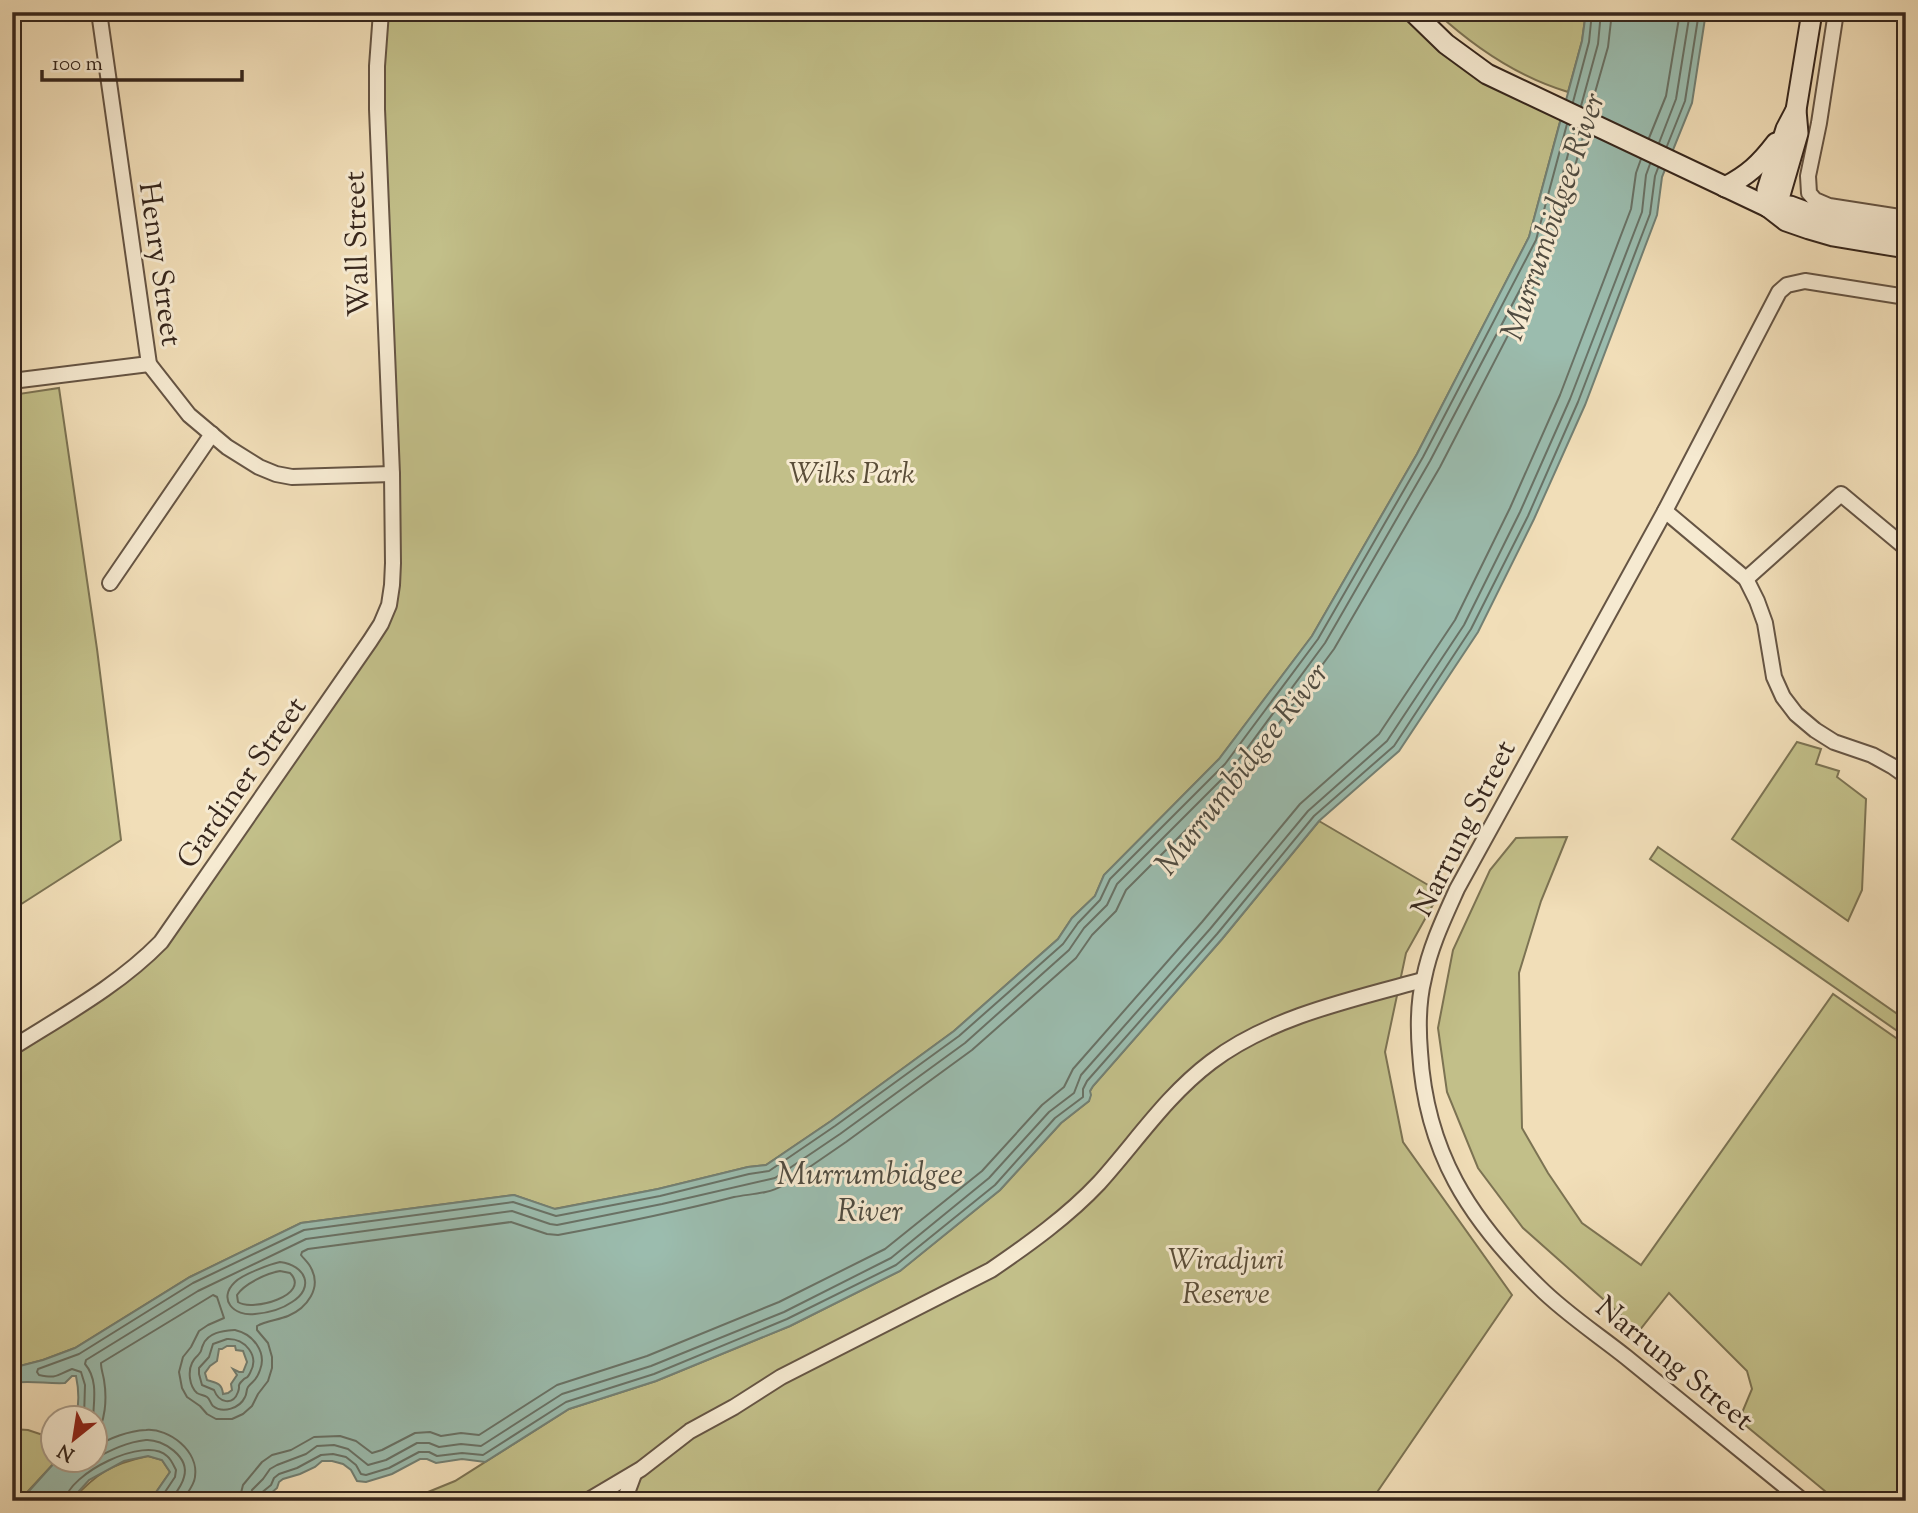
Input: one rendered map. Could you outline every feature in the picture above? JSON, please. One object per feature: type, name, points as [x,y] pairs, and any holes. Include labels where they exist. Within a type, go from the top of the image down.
[{"type":"main road","points":[[1413,12],[1446,44],[1487,74],[1768,207],[1786,221],[1833,236],[1906,248]]},
{"type":"main road","points":[[1768,207],[1780,195],[1798,133],[1797,110],[1812,12]]},
{"type":"main road","points":[[1718,184],[1745,177],[1763,160],[1797,110]]},
{"type":"main road","points":[[1768,207],[1767,190],[1786,129]]},
{"type":"main road","points":[[1768,207],[1790,206],[1825,219],[1906,231]]},
{"type":"street","name":"Henry Street","points":[[99,12],[149,364],[189,415],[243,458],[259,467],[284,476],[309,478],[392,474]]},
{"type":"street","name":"Wall Street","points":[[381,12],[377,109],[392,474]]},
{"type":"street","points":[[1836,12],[1808,176],[1809,193],[1815,200],[1829,206],[1906,218]]},
{"type":"street","name":"Narrung Street","points":[[1803,1501],[1541,1289],[1476,1216],[1446,1164],[1428,1113],[1421,1078],[1419,1036],[1423,980],[1439,929],[1457,889],[1665,510],[1783,287],[1805,281],[1906,297]]},
{"type":"street","points":[[12,381],[149,364]]},
{"type":"street","points":[[110,583],[212,434]]},
{"type":"street","name":"Gardiner Street","points":[[12,1048],[121,978],[160,942],[370,641],[388,605],[392,585],[392,474]]},
{"type":"street","points":[[1745,579],[1841,494],[1906,548]]},
{"type":"street","points":[[1665,510],[1745,579],[1765,623],[1774,677],[1783,697],[1796,714],[1834,742],[1872,755],[1906,776]]},
{"type":"street","points":[[587,1501],[634,1474],[690,1432],[781,1377],[991,1270],[1019,1251],[1079,1203],[1183,1086],[1210,1062],[1236,1045],[1327,1006],[1423,980]]},
{"type":"street","points":[[624,1501],[634,1474]]},
{"type":"green space","name":"Wilks Park","points":[[381,12],[1413,12],[1561,118],[1529,237],[1417,454],[1312,636],[1219,759],[1104,875],[1095,896],[1072,918],[1058,939],[954,1031],[766,1165],[554,1209],[514,1195],[301,1223],[190,1277],[75,1348],[12,1368],[12,1048],[143,960],[389,605]]},
{"type":"green space","points":[[1436,12],[1586,12],[1582,41],[1568,92],[1532,78],[1498,60],[1466,38]]},
{"type":"green space","points":[[59,388],[97,649],[121,840],[12,910],[12,395]]},
{"type":"green space","points":[[1797,742],[1821,749],[1816,764],[1839,771],[1837,777],[1866,799],[1862,890],[1848,921],[1732,839]]},
{"type":"green space","name":"Wiradjuri Reserve","points":[[1319,821],[1440,892],[1406,953],[1385,1052],[1403,1142],[1512,1295],[1371,1501],[406,1501],[455,1481],[569,1409],[656,1381],[790,1326],[900,1271],[1000,1190],[1061,1123],[1089,1101],[1093,1086],[1222,939]]},
{"type":"green space","points":[[1567,837],[1541,901],[1519,973],[1522,1128],[1582,1223],[1641,1265],[1833,994],[1906,1045],[1906,1501],[1837,1501],[1739,1420],[1752,1389],[1747,1371],[1669,1293],[1639,1331],[1523,1228],[1478,1168],[1447,1092],[1438,1028],[1453,950],[1490,870],[1516,838]]},
{"type":"green space","points":[[1658,847],[1906,1020],[1906,1037],[1650,859]]},
{"type":"green space","points":[[12,1429],[28,1430],[38,1433],[38,1474],[44,1474],[19,1501],[12,1501]]},
{"type":"green space","points":[[148,1456],[162,1460],[170,1472],[150,1501],[71,1501],[101,1474],[108,1474],[108,1470]]},
{"type":"water","name":"Murrumbidgee River","points":[[1586,12],[1706,12],[1692,103],[1662,177],[1657,215],[1585,405],[1534,519],[1478,632],[1399,751],[1319,821],[1222,939],[1093,1086],[1089,1101],[1061,1123],[1000,1190],[900,1271],[790,1326],[656,1381],[569,1409],[485,1462],[462,1459],[436,1463],[420,1459],[392,1474],[366,1482],[357,1481],[351,1470],[343,1464],[322,1461],[300,1474],[283,1479],[262,1501],[150,1501],[170,1472],[162,1460],[148,1456],[124,1461],[108,1470],[108,1404],[78,1404],[76,1376],[72,1376],[65,1383],[12,1383],[12,1368],[75,1348],[190,1277],[301,1223],[514,1195],[555,1209],[766,1165],[954,1031],[1058,939],[1072,918],[1095,896],[1104,875],[1219,759],[1312,636],[1417,454],[1529,237],[1582,41]],"holes":[[[235,1346],[236,1350],[243,1351],[247,1362],[243,1372],[233,1369],[237,1375],[231,1384],[232,1390],[223,1394],[220,1386],[207,1380],[205,1373],[217,1361],[219,1349]]]},
{"type":"water","points":[[44,1474],[100,1474],[89,1480],[70,1501],[20,1501]]}]
